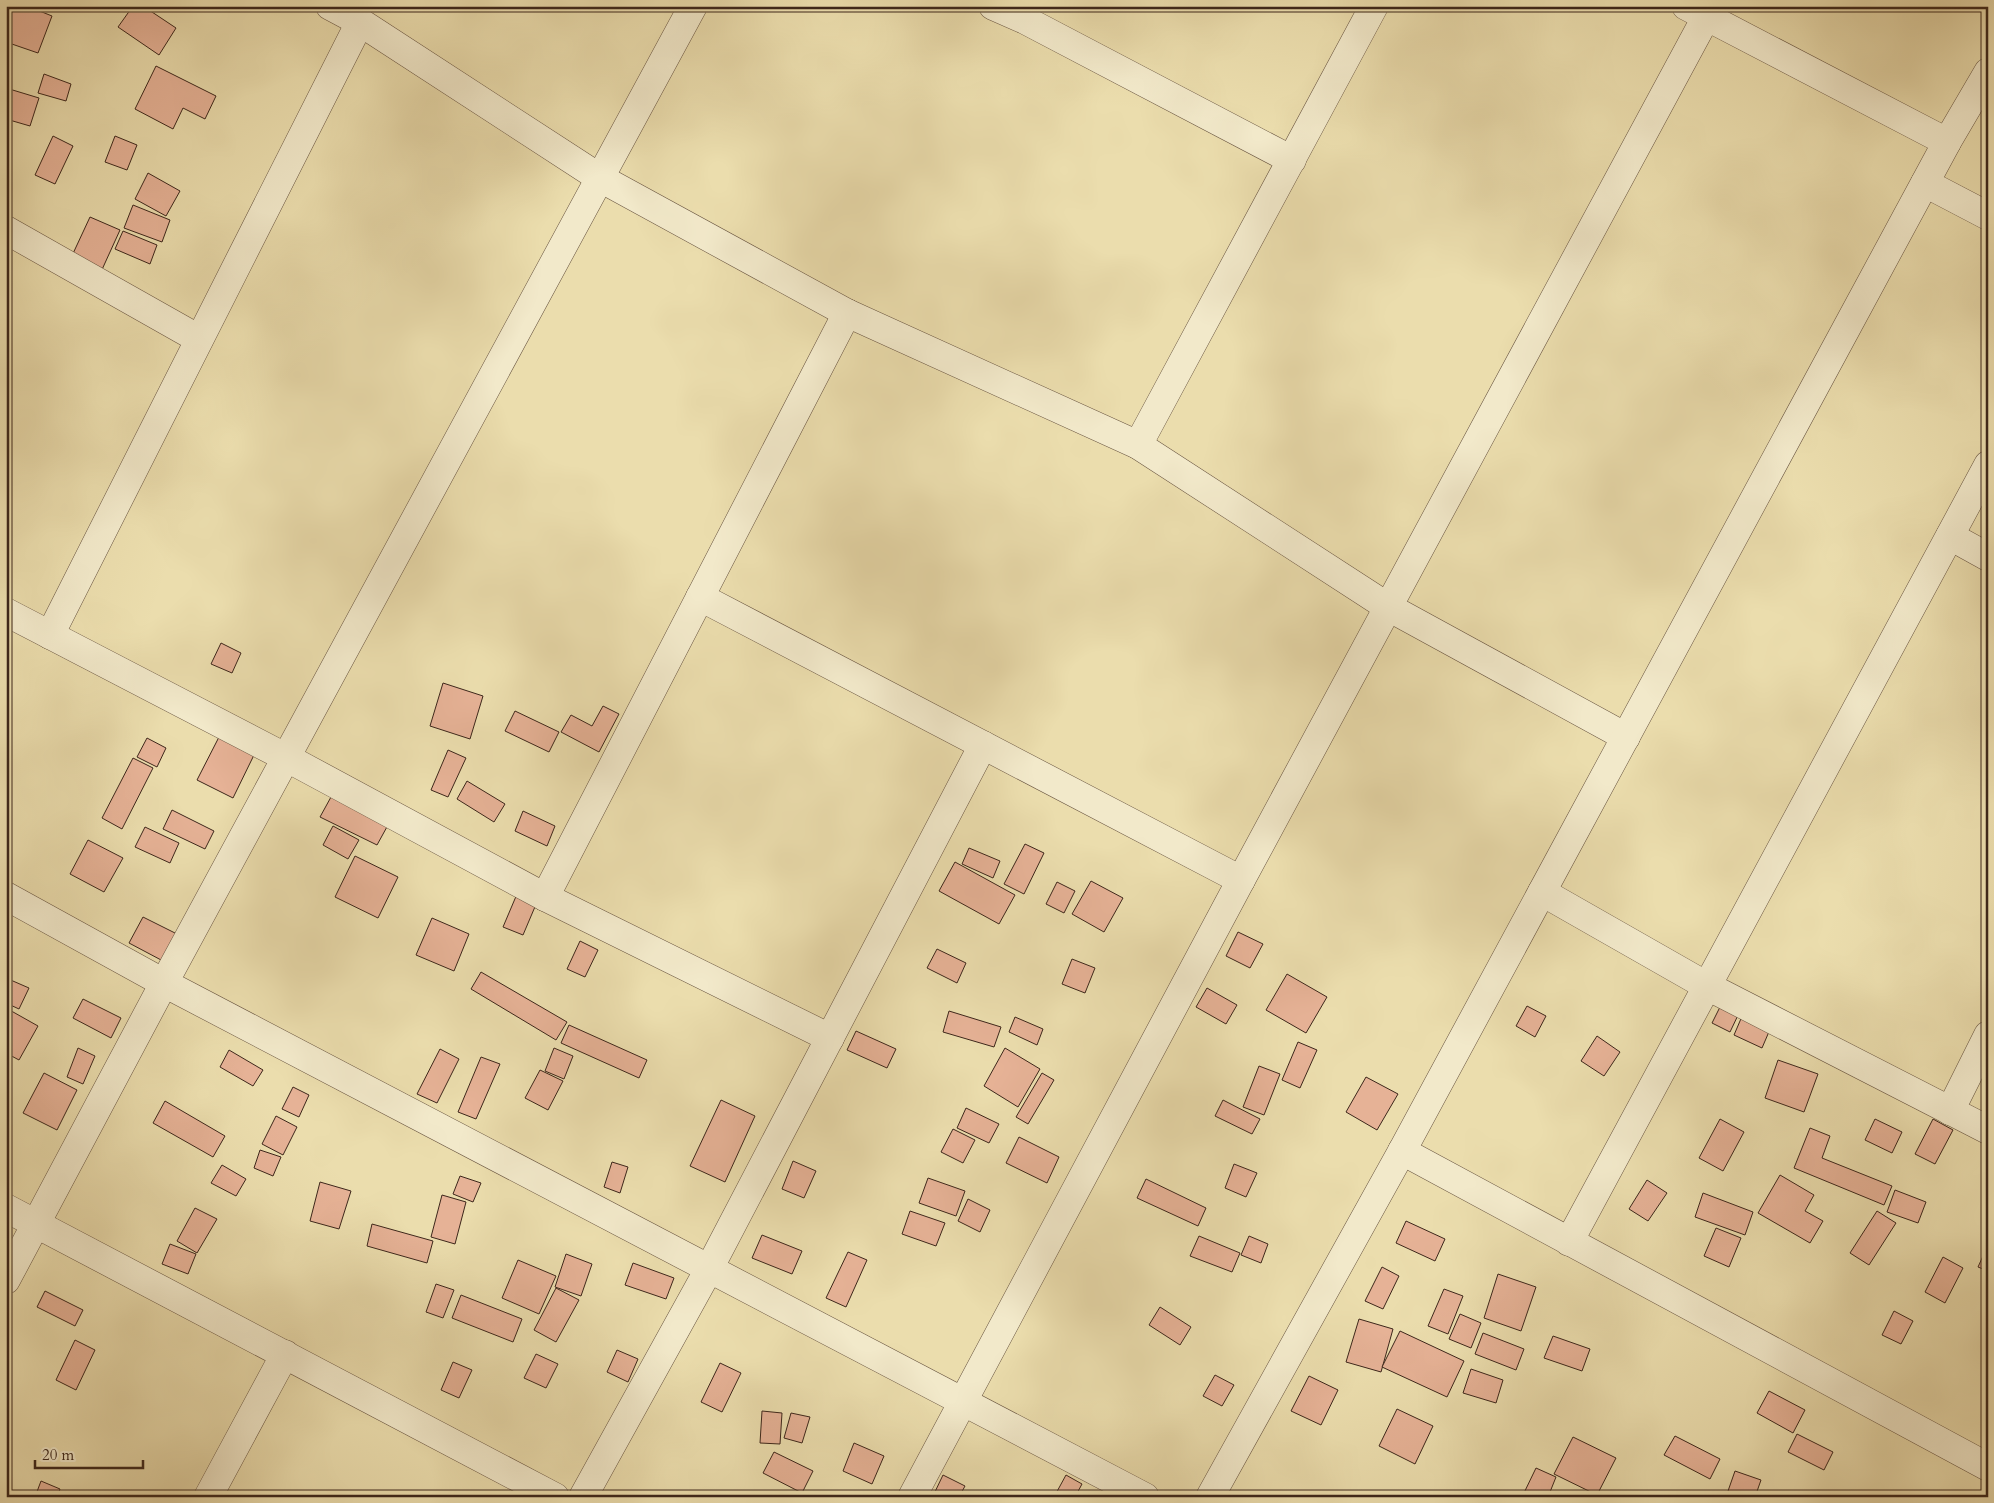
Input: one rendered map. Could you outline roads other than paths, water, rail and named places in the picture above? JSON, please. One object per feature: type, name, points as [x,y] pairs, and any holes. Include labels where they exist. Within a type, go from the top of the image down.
[{"type":"street","points":[[330,6],[360,22],[600,178],[847,313],[1138,445],[1388,607],[1626,737]]},
{"type":"street","points":[[6,1280],[164,983],[693,6]]},
{"type":"street","points":[[993,6],[1029,13],[1292,160]]},
{"type":"street","points":[[1138,445],[1374,6]]},
{"type":"street","points":[[912,1497],[965,1401],[1240,880],[1388,607],[1701,10],[1947,142]]},
{"type":"street","points":[[50,635],[198,339],[360,22]]},
{"type":"street","points":[[1210,1497],[1402,1151],[1947,142],[1988,72]]},
{"type":"street","points":[[1925,183],[1988,216]]},
{"type":"street","points":[[6,230],[198,339]]},
{"type":"street","points":[[545,897],[847,313]]},
{"type":"street","points":[[1569,1242],[1988,465]]},
{"type":"street","points":[[1950,536],[1988,557]]},
{"type":"street","points":[[700,597],[1240,880]]},
{"type":"street","points":[[6,612],[287,758],[545,897],[830,1038]]},
{"type":"street","points":[[583,1497],[708,1269],[983,745]]},
{"type":"street","points":[[1542,892],[1707,986],[1988,1130]]},
{"type":"street","points":[[6,896],[164,983],[1145,1497]]},
{"type":"street","points":[[1950,1111],[1988,1035]]},
{"type":"street","points":[[1402,1151],[1988,1467]]},
{"type":"street","points":[[6,1208],[555,1497]]},
{"type":"street","points":[[208,1497],[285,1354]]}]
